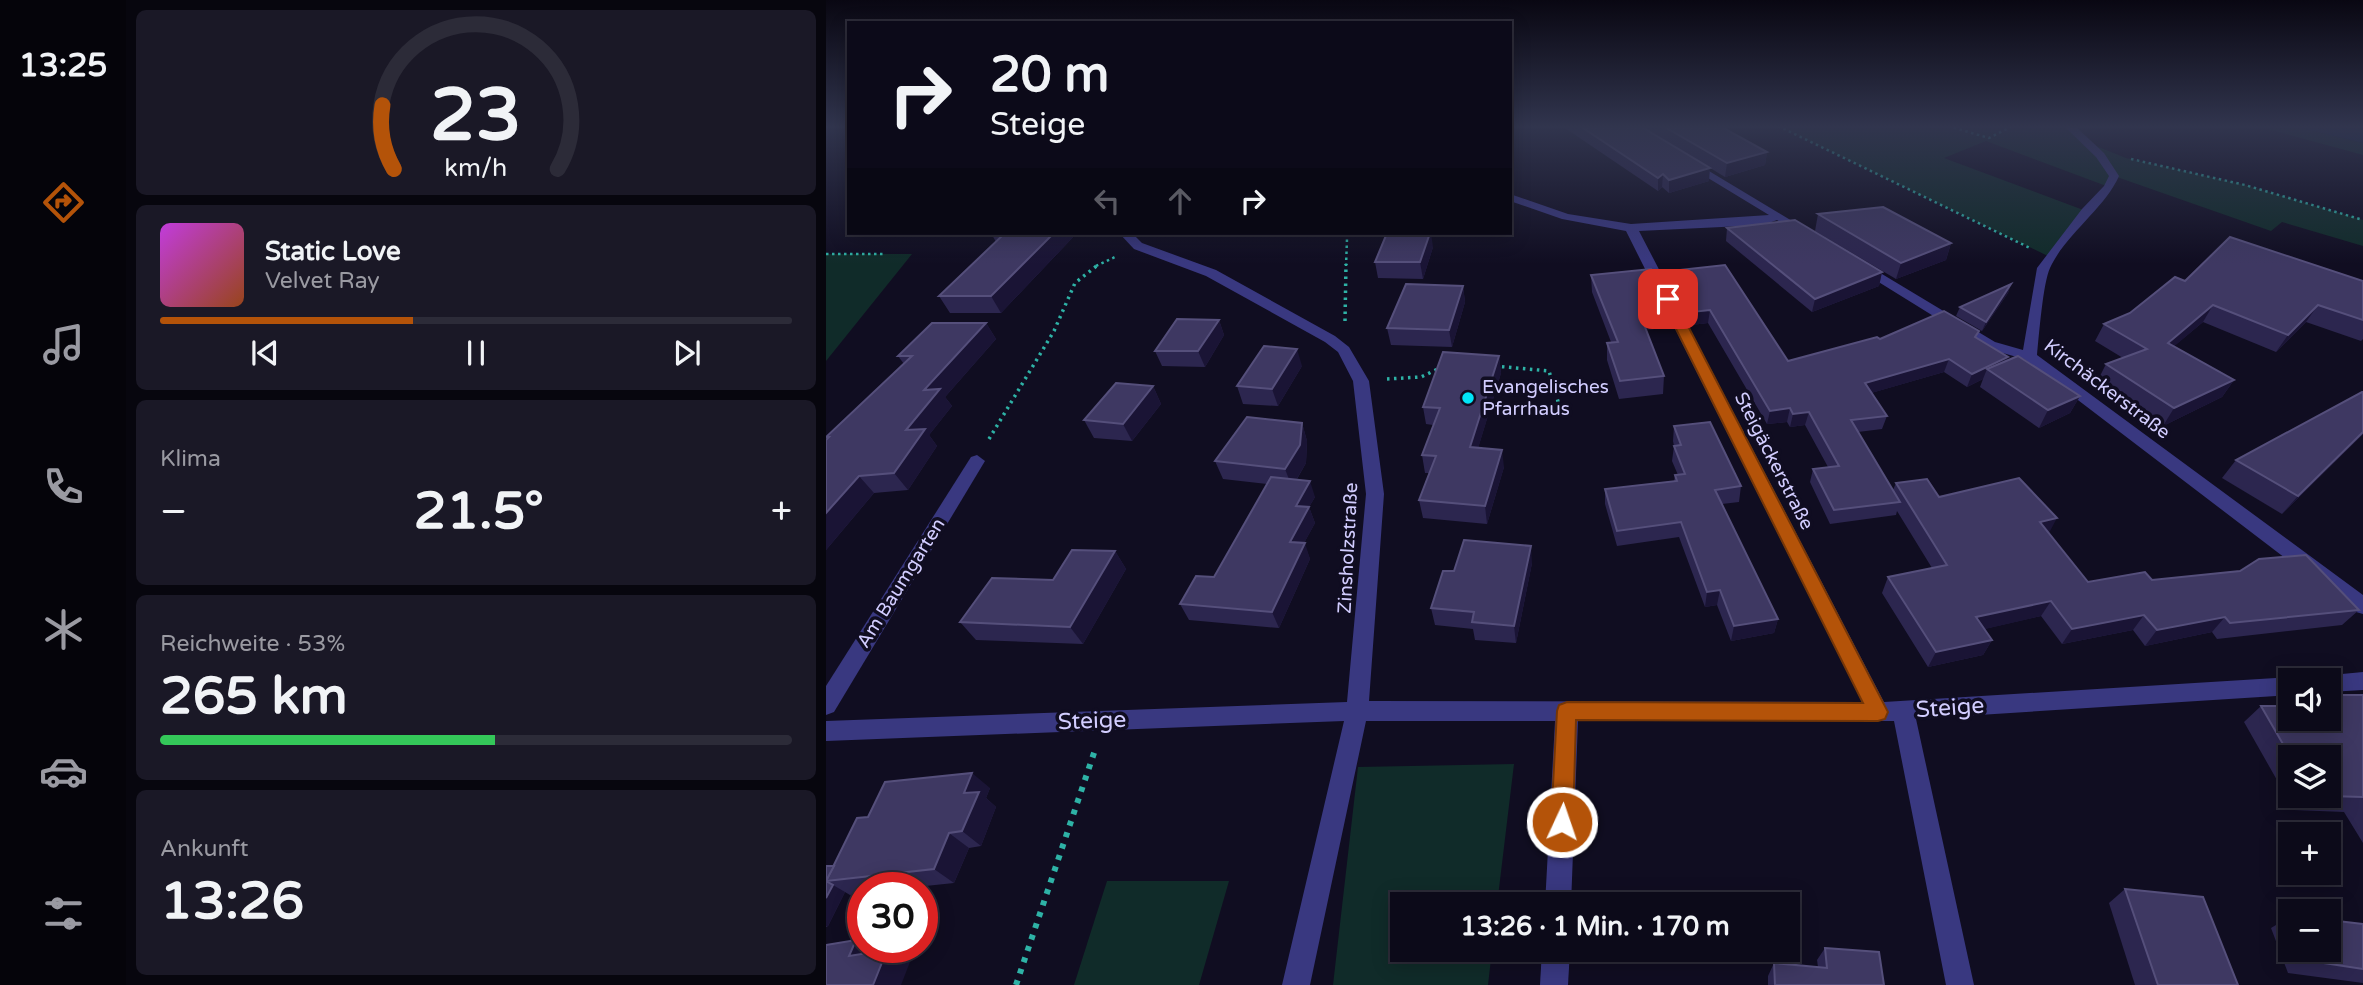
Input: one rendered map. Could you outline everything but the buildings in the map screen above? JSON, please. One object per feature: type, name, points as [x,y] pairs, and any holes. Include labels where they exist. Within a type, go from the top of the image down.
[{"type":"street","points":[[1705,172],[1813,238]]},
{"type":"street","points":[[2029,356],[2043,268],[2109,187],[2114,176],[2112,172]]},
{"type":"street","points":[[1512,198],[1566,217],[1631,228],[1763,221],[1778,216]]},
{"type":"street","name":"Steigäckerstraße","points":[[1631,228],[1916,763],[1959,985]]},
{"type":"street","name":"Zinsholzstraße","points":[[1127,235],[1138,246],[1211,273],[1330,339],[1344,350],[1361,381],[1375,494],[1357,711]]},
{"type":"street","name":"Kirchäckerstraße","points":[[1849,259],[1990,345],[2029,356],[2363,606]]},
{"type":"street","name":"Am Baumgarten","points":[[826,705],[976,461]]},
{"type":"street","points":[[2341,682],[2363,681]]},
{"type":"street","name":"Steige","points":[[826,731],[1357,711],[1891,712],[2278,687]]},
{"type":"street","points":[[1296,985],[1357,711]]},
{"type":"street","points":[[1559,892],[1567,711]]},
{"type":"street","points":[[1555,985],[1556,962]]},
{"type":"path","points":[[1873,172],[2050,257]]},
{"type":"path","points":[[2188,172],[2245,185],[2363,220]]},
{"type":"path","points":[[1330,339],[1345,327],[1349,235]]},
{"type":"path","points":[[976,461],[1054,331],[1074,283],[1096,266],[1138,246]]},
{"type":"path","points":[[826,254],[884,254]]},
{"type":"path","points":[[1361,381],[1421,377],[1453,362]]},
{"type":"path","points":[[1494,366],[1549,370],[1562,415]]},
{"type":"path","points":[[1016,985],[1105,720]]},
{"type":"green space","points":[[1873,172],[1981,172],[2086,211],[2050,257]]},
{"type":"green space","points":[[2069,172],[2188,172],[2245,185],[2363,220],[2363,246],[2282,222],[2271,231],[2114,176],[2109,187]]},
{"type":"green space","points":[[826,254],[912,254],[826,361]]},
{"type":"green space","points":[[1514,764],[1499,892],[1390,892],[1390,962],[1491,962],[1488,985],[1333,985],[1358,767]]},
{"type":"green space","points":[[1107,881],[1229,881],[1199,985],[1074,985]]},
{"type":"place","name":"Evangelisches Pfarrhaus","points":[[1468,398]]},
{"type":"route","points":[[1562,822],[1567,711],[1878,712],[1668,299]]}]
